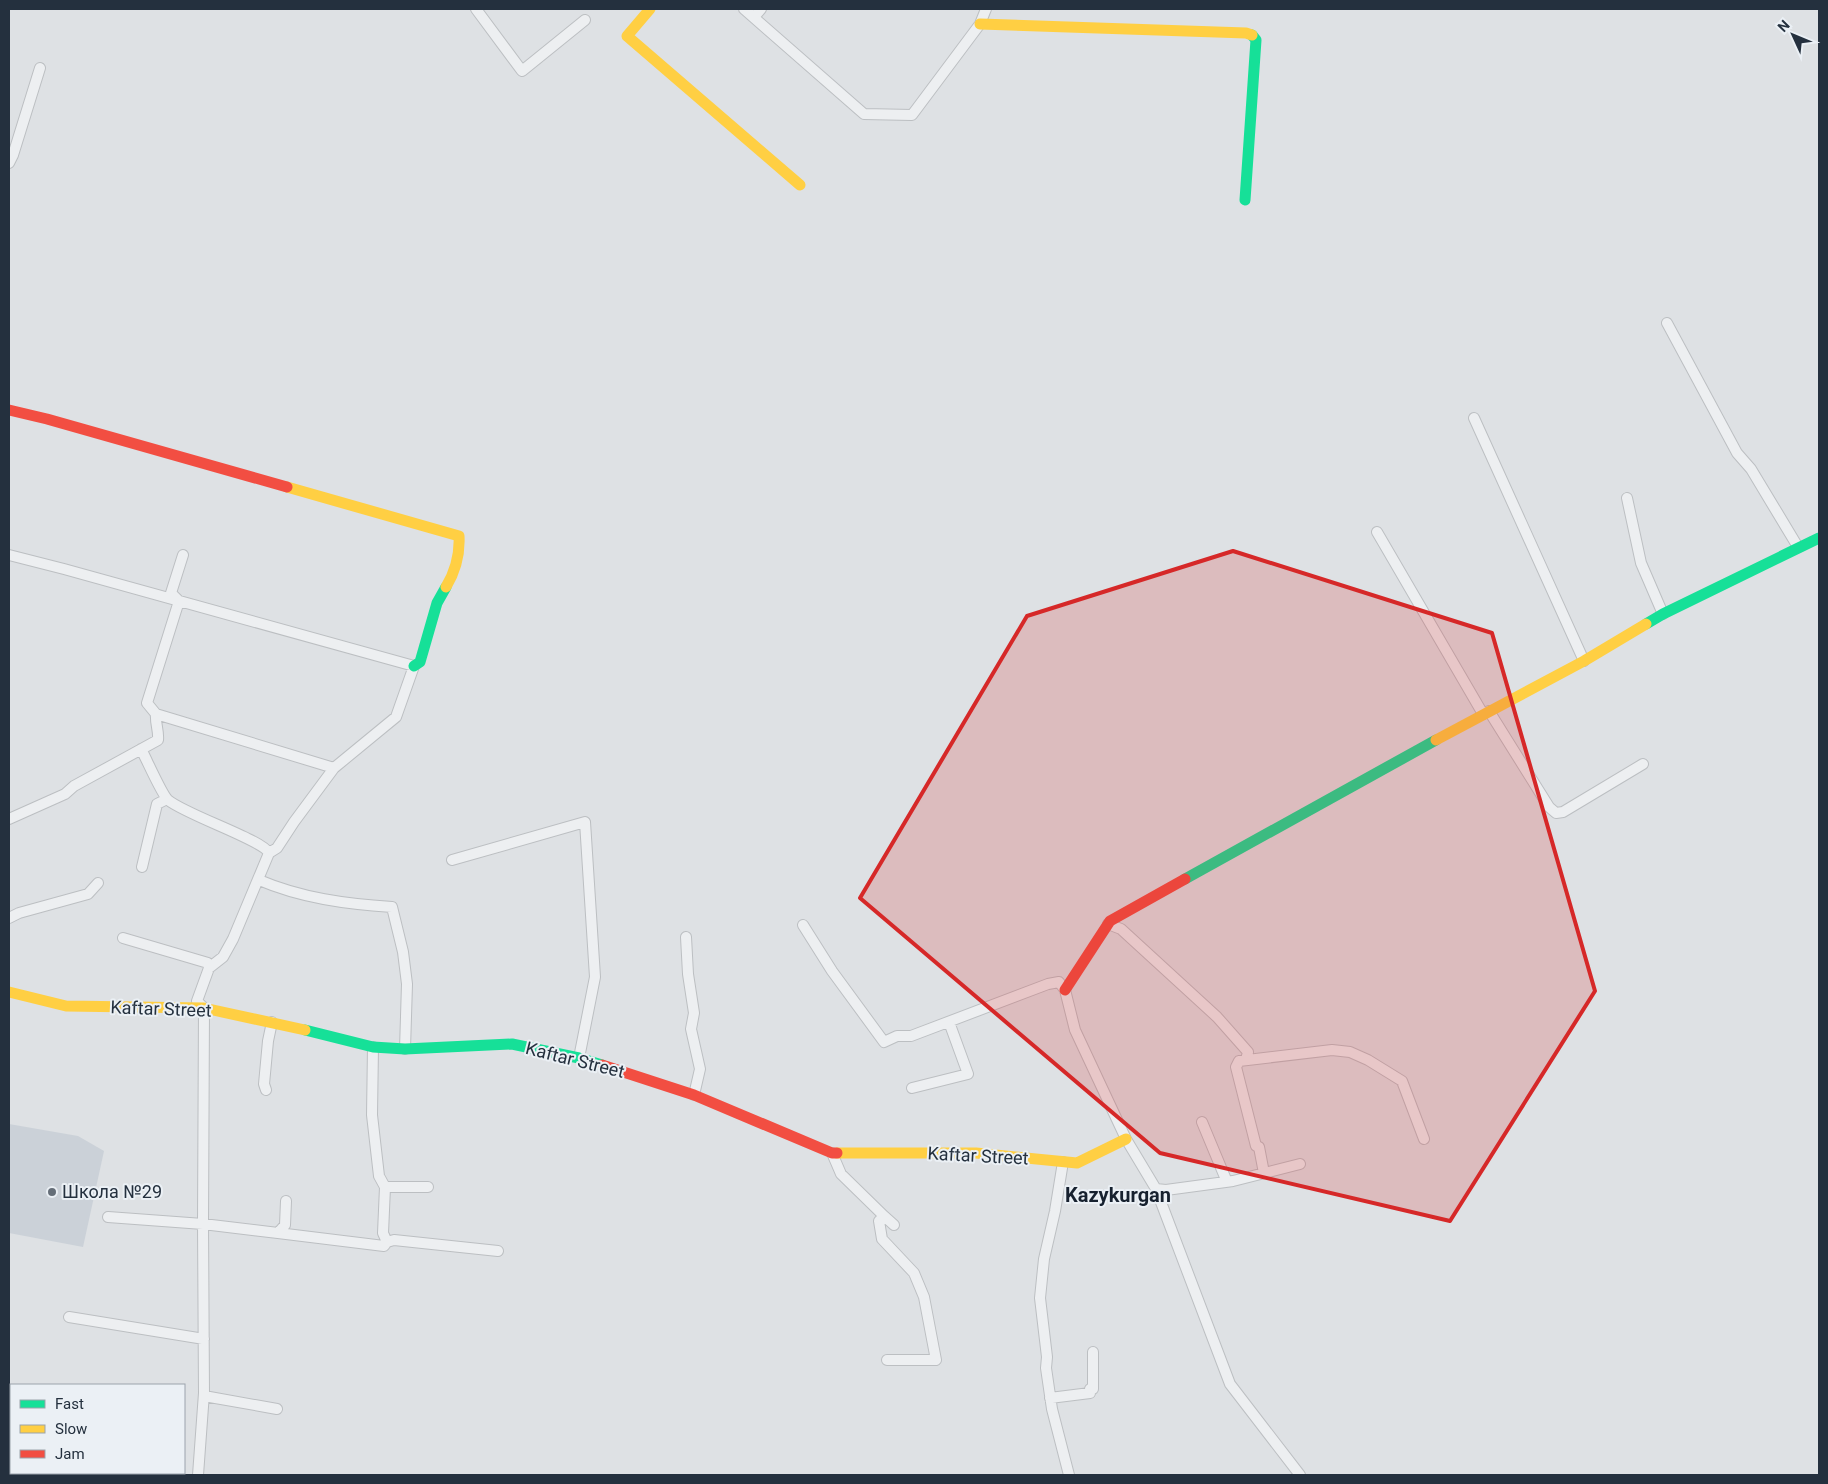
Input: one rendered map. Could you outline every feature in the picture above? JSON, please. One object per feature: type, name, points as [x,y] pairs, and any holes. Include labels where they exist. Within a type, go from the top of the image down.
[{"type":"street","points":[[476,9],[522,72],[585,20]]},
{"type":"street","points":[[650,9],[626,36],[800,185]]},
{"type":"street","points":[[744,9],[864,114],[912,114],[980,24],[986,9]]},
{"type":"street","points":[[754,17],[761,9]]},
{"type":"street","points":[[980,24],[1246,33],[1253,35],[1256,40],[1245,200]]},
{"type":"street","points":[[9,163],[40,68]]},
{"type":"street","points":[[1667,324],[1737,453],[1751,469],[1798,548]]},
{"type":"street","points":[[9,410],[47,419],[459,536],[460,550],[451,579],[436,603],[420,662],[414,666],[396,717],[334,768],[277,848],[270,853],[236,932],[223,957],[208,968]]},
{"type":"street","points":[[1474,418],[1584,661]]},
{"type":"street","points":[[1627,498],[1641,563],[1663,614]]},
{"type":"street","points":[[1377,532],[1486,712],[1549,807],[1556,813],[1563,812],[1643,764]]},
{"type":"street","points":[[1065,990],[1110,921],[1486,712],[1584,661],[1663,614],[1819,538]]},
{"type":"street","points":[[179,600],[171,594],[183,555]]},
{"type":"street","points":[[9,556],[179,600],[414,666]]},
{"type":"street","points":[[179,600],[147,703],[156,714],[334,768]]},
{"type":"street","points":[[9,819],[64,794],[74,786],[158,740],[156,714]]},
{"type":"street","points":[[141,749],[167,799],[208,821],[250,840],[270,853]]},
{"type":"street","points":[[142,867],[157,804],[167,799]]},
{"type":"street","points":[[452,860],[585,822],[595,977],[578,1058]]},
{"type":"street","points":[[259,880],[311,897],[392,907],[403,952],[408,984],[405,1049]]},
{"type":"street","points":[[9,918],[19,913],[88,894],[98,883]]},
{"type":"street","points":[[1108,924],[1121,929],[1217,1017],[1248,1052],[1246,1060]]},
{"type":"street","points":[[804,925],[832,971],[884,1042],[897,1036],[911,1036],[1048,984],[1059,982],[1065,990],[1075,1030],[1126,1138],[1156,1189],[1230,1384],[1300,1475]]},
{"type":"street","points":[[686,937],[688,974],[694,1013],[691,1029],[700,1069],[694,1095]]},
{"type":"street","points":[[123,938],[208,963],[197,1001],[204,1008],[204,1396],[198,1475]]},
{"type":"street","name":"Kaftar Street","points":[[9,992],[66,1006],[204,1008],[272,1022],[373,1048],[405,1049],[512,1044],[578,1058],[694,1095],[832,1153],[976,1154],[1077,1163],[1126,1138]]},
{"type":"street","points":[[266,1090],[264,1084],[268,1041],[272,1022]]},
{"type":"street","points":[[912,1088],[968,1074],[950,1022]]},
{"type":"street","points":[[373,1048],[372,1115],[379,1176],[385,1187],[383,1233],[387,1242]]},
{"type":"street","points":[[1264,1173],[1236,1066],[1239,1061],[1332,1050],[1350,1052],[1368,1060],[1402,1081],[1424,1139]]},
{"type":"street","points":[[1202,1122],[1227,1182]]},
{"type":"street","points":[[832,1153],[841,1174],[894,1225]]},
{"type":"street","points":[[1063,1162],[1055,1211],[1044,1259],[1040,1298],[1050,1398],[1069,1475]]},
{"type":"street","points":[[1156,1189],[1166,1190],[1227,1182],[1300,1164]]},
{"type":"street","points":[[385,1187],[428,1187]]},
{"type":"street","points":[[278,1233],[285,1225],[286,1201]]},
{"type":"street","points":[[884,1216],[880,1220],[882,1239],[914,1273],[924,1297],[936,1356],[936,1360],[887,1360]]},
{"type":"street","points":[[108,1217],[203,1224],[384,1246],[387,1242],[394,1240],[498,1251]]},
{"type":"street","points":[[69,1317],[204,1339]]},
{"type":"street","points":[[1050,1398],[1090,1393],[1090,1389],[1093,1389],[1093,1352]]},
{"type":"street","points":[[204,1396],[278,1409]]},
{"type":"street","points":[[9,1449],[10,1436]]},
{"type":"highlighted area","points":[[1233,551],[1492,633],[1595,991],[1450,1221],[1160,1153],[860,898],[1027,616]]},
{"type":"shaded area","name":"Школа №29","points":[[9,1124],[78,1136],[104,1151],[83,1247],[9,1233]]},
{"type":"traffic: fast","points":[[1245,200],[1256,40],[1252,35]]},
{"type":"traffic: fast","points":[[1646,624],[1819,538]]},
{"type":"traffic: fast","points":[[414,666],[420,662],[437,603],[446,587]]},
{"type":"traffic: fast","points":[[1185,879],[1436,740]]},
{"type":"traffic: fast","points":[[305,1030],[373,1047],[405,1049],[512,1044],[579,1058],[602,1065]]},
{"type":"traffic: slow","points":[[650,9],[627,36],[800,185]]},
{"type":"traffic: slow","points":[[980,24],[1246,33],[1252,35]]},
{"type":"traffic: slow","points":[[287,487],[459,536],[456,563],[446,587]]},
{"type":"traffic: slow","points":[[1436,740],[1584,661],[1646,624]]},
{"type":"traffic: slow","points":[[9,992],[66,1006],[204,1008],[305,1030]]},
{"type":"traffic: slow","points":[[837,1153],[976,1153],[1077,1163],[1126,1139]]},
{"type":"traffic: jam","points":[[9,410],[287,487]]},
{"type":"traffic: jam","points":[[1065,990],[1110,921],[1185,879]]},
{"type":"traffic: jam","points":[[602,1065],[694,1095],[832,1153],[837,1153]]},
{"type":"place","name":"Школа №29","points":[[52,1192]]},
{"type":"district","name":"Kazykurgan","points":[[1118,1195]]}]
